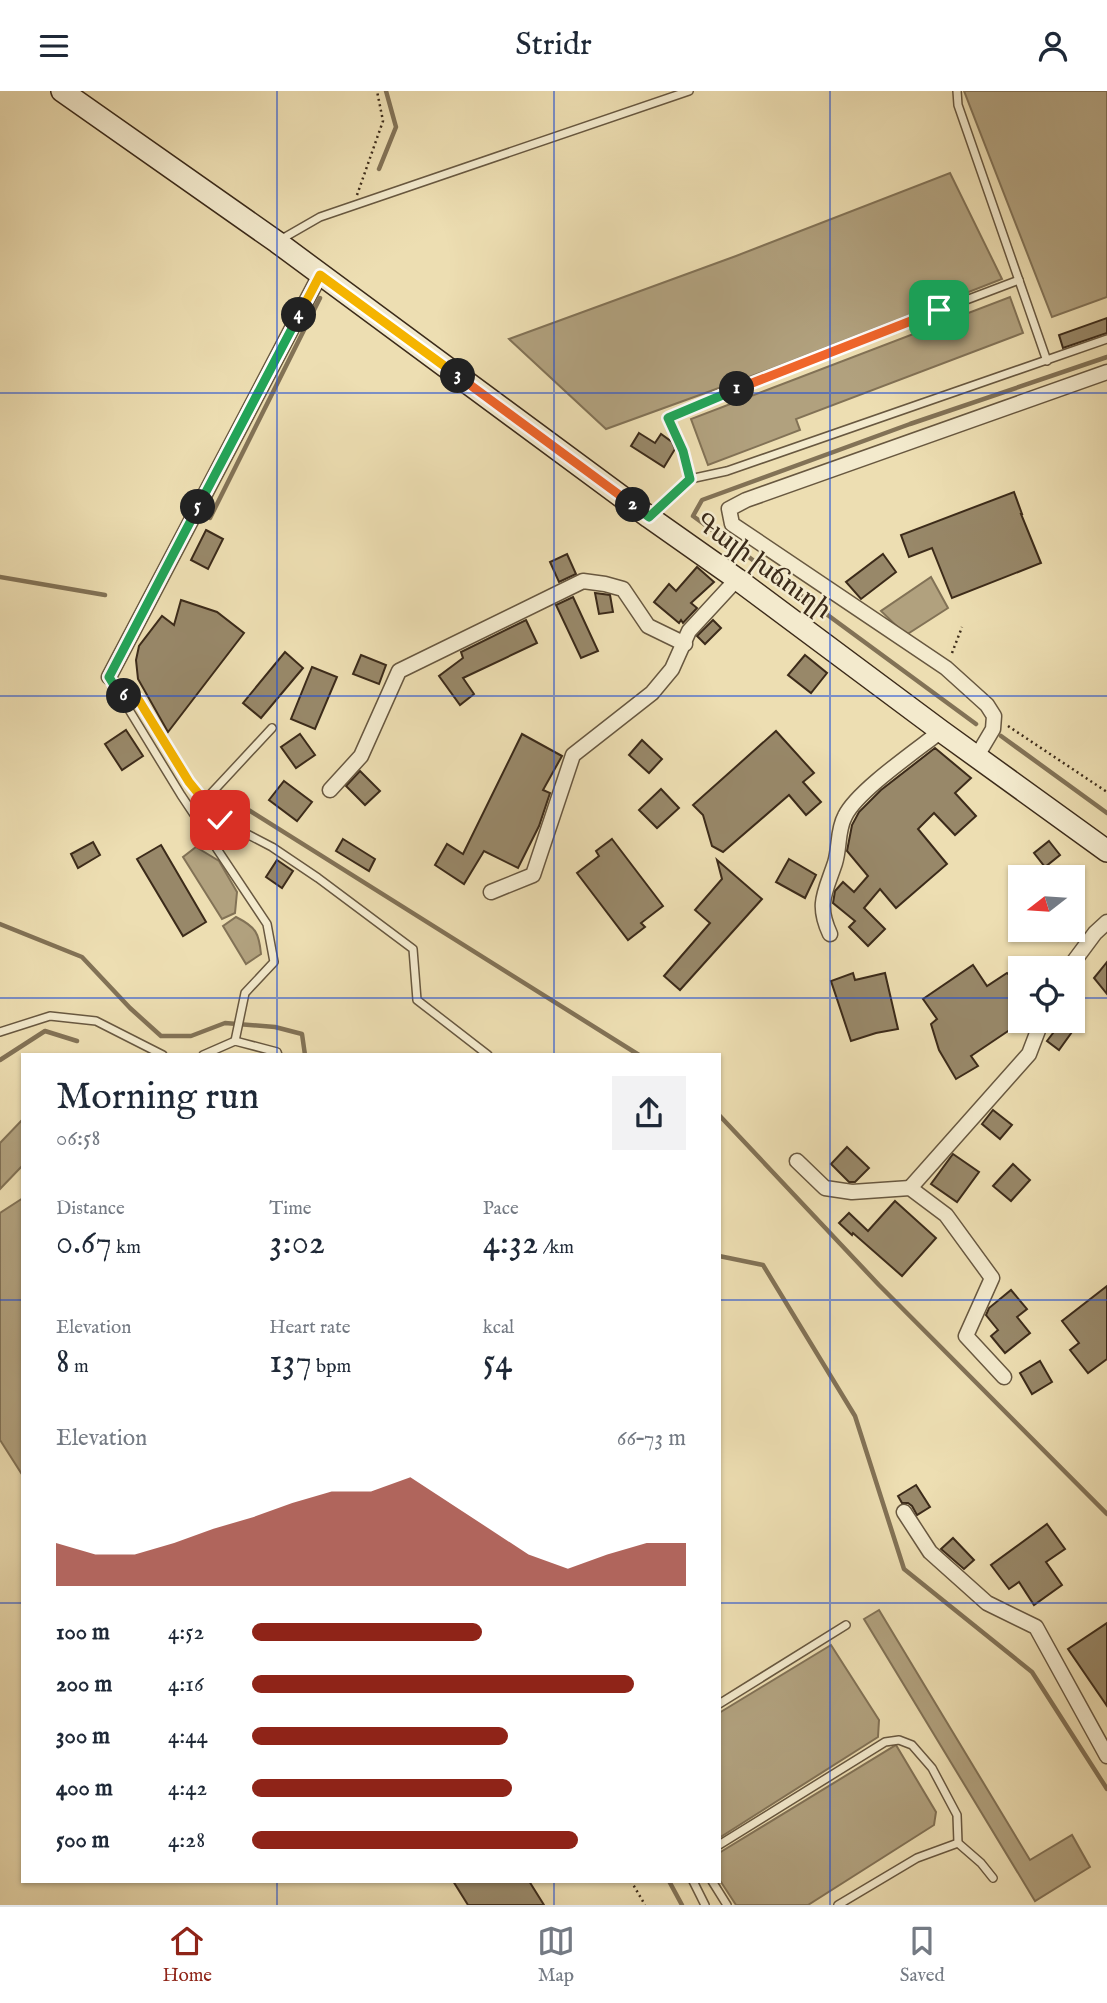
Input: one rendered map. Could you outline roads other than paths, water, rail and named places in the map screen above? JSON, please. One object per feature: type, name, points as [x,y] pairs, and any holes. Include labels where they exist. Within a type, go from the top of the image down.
[{"type":"main road","name":"Գայի խճուղի","points":[[62,91],[277,242],[1107,851]]},
{"type":"street","points":[[109,677],[320,275]]},
{"type":"street","points":[[977,756],[993,729],[994,716],[988,705],[946,668],[732,524],[729,509],[746,500],[1107,372]]},
{"type":"street","points":[[491,892],[533,875],[573,755],[652,693],[672,669],[689,631],[737,579]]},
{"type":"street","points":[[330,790],[362,756],[399,671],[583,581],[623,589],[648,627],[685,644]]},
{"type":"street","points":[[830,935],[822,917],[823,897],[837,857],[840,827],[845,814],[870,788],[941,730]]},
{"type":"street","points":[[1078,956],[1107,922]]},
{"type":"street","points":[[910,1188],[1029,1054],[1037,1033]]},
{"type":"street","points":[[797,1161],[825,1188],[852,1192],[910,1188],[946,1215],[992,1278],[966,1336],[1004,1377]]},
{"type":"street","points":[[904,1513],[930,1552],[987,1603],[1036,1627],[1107,1756]]},
{"type":"lane","points":[[277,242],[320,217],[689,91]]},
{"type":"lane","points":[[957,91],[958,105],[1047,361]]},
{"type":"lane","points":[[690,479],[683,451],[668,418],[779,371],[1019,280]]},
{"type":"lane","points":[[649,517],[690,479],[727,471],[1107,339]]},
{"type":"lane","points":[[109,677],[181,795],[267,924],[274,962],[245,993],[235,1038]]},
{"type":"lane","points":[[120,695],[138,699],[189,782],[220,820],[272,847],[413,949],[417,1000],[485,1053]]},
{"type":"lane","points":[[205,800],[272,728]]},
{"type":"lane","points":[[0,1032],[50,1016],[96,1021],[159,1053]]},
{"type":"lane","points":[[207,1053],[235,1038],[277,1053]]},
{"type":"lane","points":[[721,1703],[846,1625]]},
{"type":"lane","points":[[721,1844],[885,1742],[899,1740],[912,1745],[932,1768],[957,1815],[958,1843],[981,1863],[993,1878]]},
{"type":"lane","points":[[838,1905],[917,1858],[958,1843]]},
{"type":"lane","points":[[694,1883],[705,1905]]},
{"type":"lane","points":[[713,1883],[727,1905]]},
{"type":"waterway","points":[[379,169],[396,127],[386,91]]},
{"type":"waterway","points":[[210,518],[320,298]]},
{"type":"waterway","points":[[976,724],[693,516],[702,500],[910,424],[1107,357]]},
{"type":"waterway","points":[[0,577],[105,595]]},
{"type":"waterway","points":[[1001,736],[1107,813]]},
{"type":"waterway","points":[[239,804],[636,1053]]},
{"type":"waterway","points":[[0,924],[82,957],[130,1008],[161,1036],[191,1036],[225,1023],[275,1027],[302,1034],[305,1053]]},
{"type":"waterway","points":[[0,1060],[45,1031],[77,1041]]},
{"type":"waterway","points":[[721,1117],[879,1285],[1107,1514]]},
{"type":"waterway","points":[[721,1256],[763,1265],[855,1416],[904,1569],[1032,1672],[1107,1789]]},
{"type":"waterway","points":[[670,1883],[682,1905]]}]
